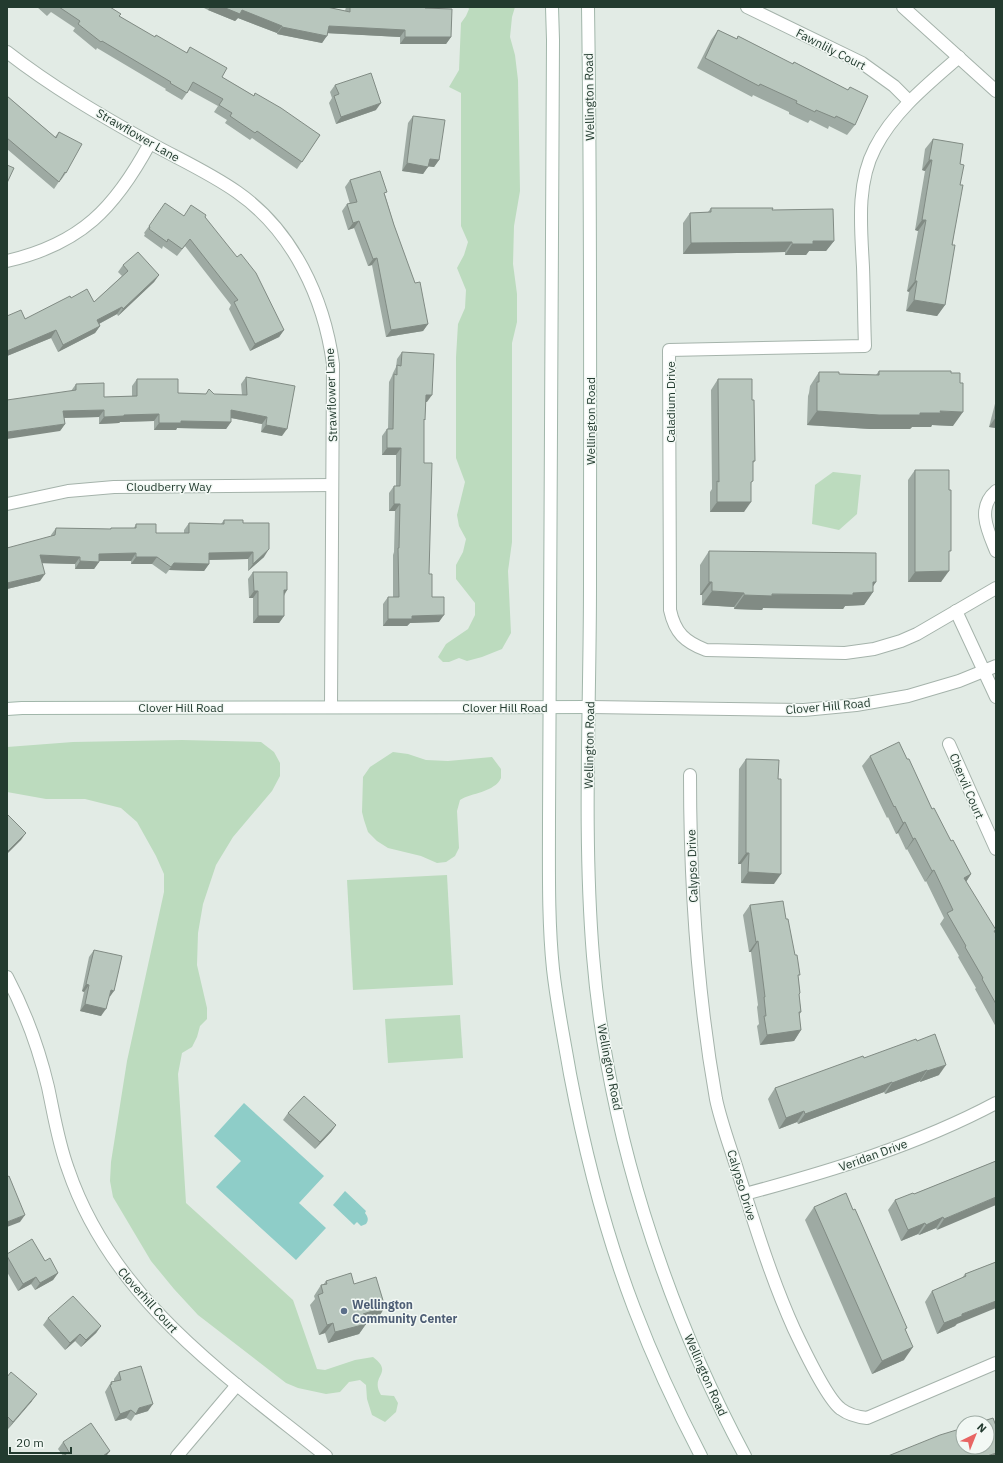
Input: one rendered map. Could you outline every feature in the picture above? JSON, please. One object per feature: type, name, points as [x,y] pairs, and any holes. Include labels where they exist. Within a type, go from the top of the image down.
[{"type":"street","points":[[552,7],[549,707],[550,924],[553,968],[559,1016],[581,1131],[602,1212],[633,1307],[661,1374],[700,1456]]},
{"type":"street","name":"Wellington Road","points":[[588,7],[590,396],[590,707],[588,876],[593,956],[599,1010],[610,1075],[635,1184],[671,1293],[696,1355],[722,1413],[745,1456]]},
{"type":"street","name":"Fawnlily Court","points":[[747,7],[862,63],[878,74],[909,101]]},
{"type":"street","points":[[903,7],[996,92]]},
{"type":"street","name":"Strawflower Lane","points":[[7,52],[39,77],[150,143],[221,182],[253,205],[282,235],[305,273],[326,325],[333,364],[331,707]]},
{"type":"street","name":"Caladium Drive","points":[[959,57],[909,101],[889,126],[875,148],[867,169],[863,187],[861,219],[865,346],[669,350],[670,610],[672,622],[680,635],[692,645],[706,650],[845,653],[874,649],[901,641],[917,634],[996,588]]},
{"type":"street","points":[[7,261],[27,257],[58,243],[88,225],[112,202],[126,184],[137,168],[150,143]]},
{"type":"street","name":"Cloudberry Way","points":[[7,504],[68,491],[114,486],[332,486]]},
{"type":"street","points":[[996,491],[992,494],[984,512],[985,525],[996,551]]},
{"type":"street","points":[[956,612],[996,697]]},
{"type":"street","name":"Clover Hill Road","points":[[7,709],[590,707],[804,710],[856,705],[908,696],[959,681],[996,666]]},
{"type":"street","name":"Chervil Court","points":[[949,744],[996,849]]},
{"type":"street","name":"Calypso Drive","points":[[690,775],[690,830],[694,921],[703,1012],[717,1101],[759,1240],[780,1298],[808,1356],[831,1398],[840,1409],[853,1416],[867,1418],[996,1363]]},
{"type":"street","name":"Cloverhill Court","points":[[7,977],[17,997],[35,1045],[48,1086],[56,1128],[68,1169],[80,1201],[100,1239],[124,1275],[150,1306],[192,1347],[326,1456]]},
{"type":"street","name":"Veridan Drive","points":[[745,1194],[816,1175],[886,1151],[965,1120],[996,1104]]},
{"type":"street","points":[[177,1456],[237,1384]]},
{"type":"green space","points":[[468,7],[515,7],[512,17],[510,37],[515,55],[518,80],[520,191],[514,226],[513,264],[517,294],[517,322],[512,343],[512,542],[508,571],[511,633],[502,649],[467,661],[459,658],[449,662],[443,662],[438,657],[446,644],[468,629],[475,615],[475,603],[456,579],[456,565],[463,552],[466,539],[459,526],[457,515],[465,482],[456,458],[456,357],[458,324],[465,308],[466,290],[457,268],[464,255],[468,242],[461,226],[461,93],[449,87],[459,70],[461,23],[466,16],[469,9]]},
{"type":"green space","points":[[833,472],[861,475],[857,514],[839,530],[812,524],[815,485]]},
{"type":"green space","points":[[182,740],[261,742],[274,752],[280,763],[280,776],[272,791],[233,837],[216,865],[203,904],[198,933],[197,965],[207,1008],[207,1019],[200,1026],[192,1047],[182,1053],[178,1074],[186,1203],[293,1300],[317,1369],[325,1370],[355,1360],[373,1357],[379,1363],[382,1367],[378,1383],[378,1388],[381,1395],[394,1396],[398,1403],[396,1412],[385,1422],[372,1415],[367,1399],[366,1385],[360,1380],[349,1382],[340,1392],[326,1394],[298,1388],[286,1383],[198,1315],[151,1261],[113,1197],[110,1181],[111,1162],[127,1061],[164,892],[164,874],[137,822],[121,808],[85,799],[46,799],[7,792],[7,747],[73,742]]},
{"type":"green space","points":[[393,752],[408,754],[426,760],[448,761],[492,757],[501,769],[501,778],[498,783],[488,789],[460,800],[457,811],[459,848],[455,856],[446,862],[437,863],[421,856],[388,848],[377,841],[368,832],[362,812],[363,777],[370,767]]},
{"type":"green space","points":[[447,875],[453,985],[353,990],[347,880]]},
{"type":"green space","points":[[460,1015],[463,1058],[388,1063],[385,1019]]},
{"type":"water","points":[[244,1103],[324,1176],[299,1203],[326,1228],[296,1260],[216,1187],[241,1161],[214,1136]]},
{"type":"water","points":[[345,1191],[366,1211],[365,1213],[368,1220],[366,1224],[361,1226],[357,1222],[354,1225],[333,1205]]},
{"type":"building","points":[[59,7],[110,7],[121,14],[119,16],[155,37],[156,35],[187,53],[190,47],[227,68],[222,77],[254,96],[255,93],[281,108],[320,135],[302,162],[257,131],[255,133],[230,116],[232,113],[219,105],[223,99],[193,82],[187,93],[102,41],[101,42],[78,24],[80,21]]},
{"type":"building","points":[[223,7],[327,7],[350,12],[350,7],[425,7],[452,9],[451,37],[405,37],[405,30],[329,26],[327,36],[282,27],[242,10],[240,14]]},
{"type":"building","points":[[718,30],[737,39],[738,36],[793,64],[794,62],[848,90],[850,87],[868,96],[855,125],[836,116],[835,118],[816,110],[815,112],[796,103],[797,101],[760,84],[759,86],[705,58]]},
{"type":"building","points":[[371,73],[381,103],[341,117],[334,96],[339,94],[335,85]]},
{"type":"building","points":[[7,96],[56,138],[59,132],[82,144],[66,173],[65,172],[59,182],[7,138]]},
{"type":"building","points":[[413,116],[445,120],[439,160],[430,159],[428,167],[407,163]]},
{"type":"building","points":[[933,139],[963,144],[960,164],[964,165],[960,185],[963,185],[952,245],[955,245],[945,305],[914,300],[917,281],[915,281],[926,220],[922,220],[932,160],[929,160]]},
{"type":"building","points":[[7,165],[14,168],[7,183]]},
{"type":"building","points":[[380,171],[387,192],[384,193],[394,225],[415,283],[420,282],[428,324],[391,330],[377,258],[373,259],[359,221],[353,223],[347,204],[357,202],[350,180]]},
{"type":"building","points":[[165,203],[184,216],[191,205],[206,215],[205,217],[237,257],[241,254],[256,273],[284,330],[255,344],[234,302],[238,300],[190,239],[182,249],[168,239],[167,242],[149,229],[149,226]]},
{"type":"building","points":[[711,208],[773,208],[772,210],[833,209],[834,241],[813,241],[813,244],[792,244],[792,242],[691,243],[690,213],[711,212]]},
{"type":"building","points":[[138,252],[159,275],[123,309],[122,307],[97,320],[100,326],[63,345],[56,330],[7,351],[7,316],[21,310],[25,319],[87,289],[94,302],[128,271],[123,265]]},
{"type":"building","points":[[402,352],[434,354],[432,395],[426,395],[425,420],[424,419],[424,463],[432,463],[429,574],[432,574],[432,597],[444,597],[444,615],[412,616],[412,619],[388,619],[388,597],[399,597],[398,548],[400,504],[394,504],[394,486],[400,486],[401,448],[387,448],[387,429],[393,429],[394,374],[397,375],[397,365],[401,366]]},
{"type":"building","points":[[879,371],[951,371],[951,373],[960,373],[960,383],[963,383],[963,412],[940,411],[941,413],[920,413],[920,415],[879,415],[817,411],[817,382],[819,382],[819,372],[879,375]]},
{"type":"building","points":[[246,377],[295,386],[287,429],[266,425],[267,417],[231,410],[231,422],[181,421],[181,423],[159,423],[159,414],[104,417],[104,410],[63,411],[65,424],[7,432],[7,400],[76,390],[76,384],[104,383],[104,397],[137,396],[137,379],[178,379],[178,393],[206,394],[209,389],[214,394],[247,395]]},
{"type":"building","points":[[718,379],[752,379],[752,400],[754,400],[755,461],[753,461],[751,502],[717,502],[717,481],[719,482]]},
{"type":"building","points":[[915,470],[949,470],[949,490],[951,490],[951,551],[949,551],[949,571],[915,572]]},
{"type":"building","points":[[224,520],[243,520],[243,523],[269,523],[269,549],[253,564],[253,552],[209,553],[209,564],[174,563],[171,567],[157,557],[136,557],[136,553],[99,554],[99,562],[80,561],[80,557],[40,555],[45,574],[7,583],[7,548],[55,535],[56,528],[136,528],[136,524],[156,524],[156,533],[189,533],[189,523],[224,524]]},
{"type":"building","points":[[709,551],[876,553],[876,582],[873,582],[873,592],[853,593],[853,595],[772,594],[772,596],[744,595],[744,593],[712,591],[712,582],[709,582]]},
{"type":"building","points":[[253,572],[287,572],[287,590],[284,590],[284,616],[258,616],[258,591],[254,591]]},
{"type":"building","points":[[899,742],[907,759],[909,759],[932,809],[934,808],[951,841],[953,840],[971,874],[964,878],[996,930],[994,931],[996,934],[996,1004],[947,913],[953,910],[934,870],[932,871],[915,838],[913,839],[905,822],[903,823],[895,806],[894,807],[870,756]]},
{"type":"building","points":[[746,759],[779,760],[778,779],[781,779],[781,874],[748,872],[749,853],[746,853]]},
{"type":"building","points":[[7,814],[26,833],[7,852]]},
{"type":"building","points":[[783,901],[795,955],[797,955],[800,975],[798,975],[801,1030],[767,1035],[764,1016],[766,1016],[765,997],[758,941],[756,942],[750,905]]},
{"type":"building","points":[[94,950],[122,956],[114,991],[111,990],[106,1009],[85,1004],[89,985],[86,984]]},
{"type":"building","points":[[935,1034],[946,1065],[892,1082],[805,1114],[804,1111],[786,1118],[775,1088],[863,1056],[864,1058],[916,1039],[917,1041]]},
{"type":"building","points":[[304,1096],[336,1125],[320,1142],[288,1113]]},
{"type":"building","points":[[996,1161],[996,1197],[944,1219],[943,1217],[926,1225],[925,1223],[908,1230],[895,1200],[913,1193],[914,1194]]},
{"type":"building","points":[[9,1176],[25,1215],[7,1222],[7,1177]]},
{"type":"building","points":[[846,1193],[853,1210],[855,1209],[907,1328],[905,1329],[913,1347],[882,1361],[814,1207]]},
{"type":"building","points":[[32,1239],[45,1261],[50,1258],[58,1273],[40,1283],[36,1277],[23,1284],[7,1254]]},
{"type":"building","points":[[996,1262],[996,1301],[962,1314],[962,1316],[944,1323],[932,1291],[966,1276],[965,1274]]},
{"type":"building","name":"Wellington Community Center","points":[[351,1273],[354,1284],[376,1277],[385,1307],[363,1314],[366,1324],[335,1332],[333,1323],[327,1325],[318,1295],[323,1293],[321,1285],[327,1284],[326,1281]]},
{"type":"building","points":[[73,1296],[101,1326],[86,1340],[80,1334],[70,1343],[48,1318]]},
{"type":"building","points":[[141,1366],[153,1404],[139,1408],[136,1414],[131,1410],[120,1414],[110,1385],[112,1384],[111,1382],[121,1380],[119,1372]]},
{"type":"building","points":[[11,1372],[37,1394],[13,1422],[7,1416],[7,1377]]},
{"type":"building","points":[[91,1423],[110,1451],[103,1456],[63,1456],[69,1452],[63,1442]]},
{"type":"building","points":[[995,1423],[996,1426],[995,1453]]},
{"type":"building","points":[[955,1430],[955,1455],[990,1455],[888,1456]]},
{"type":"place","name":"Wellington Community Center","points":[[344,1311]]}]
